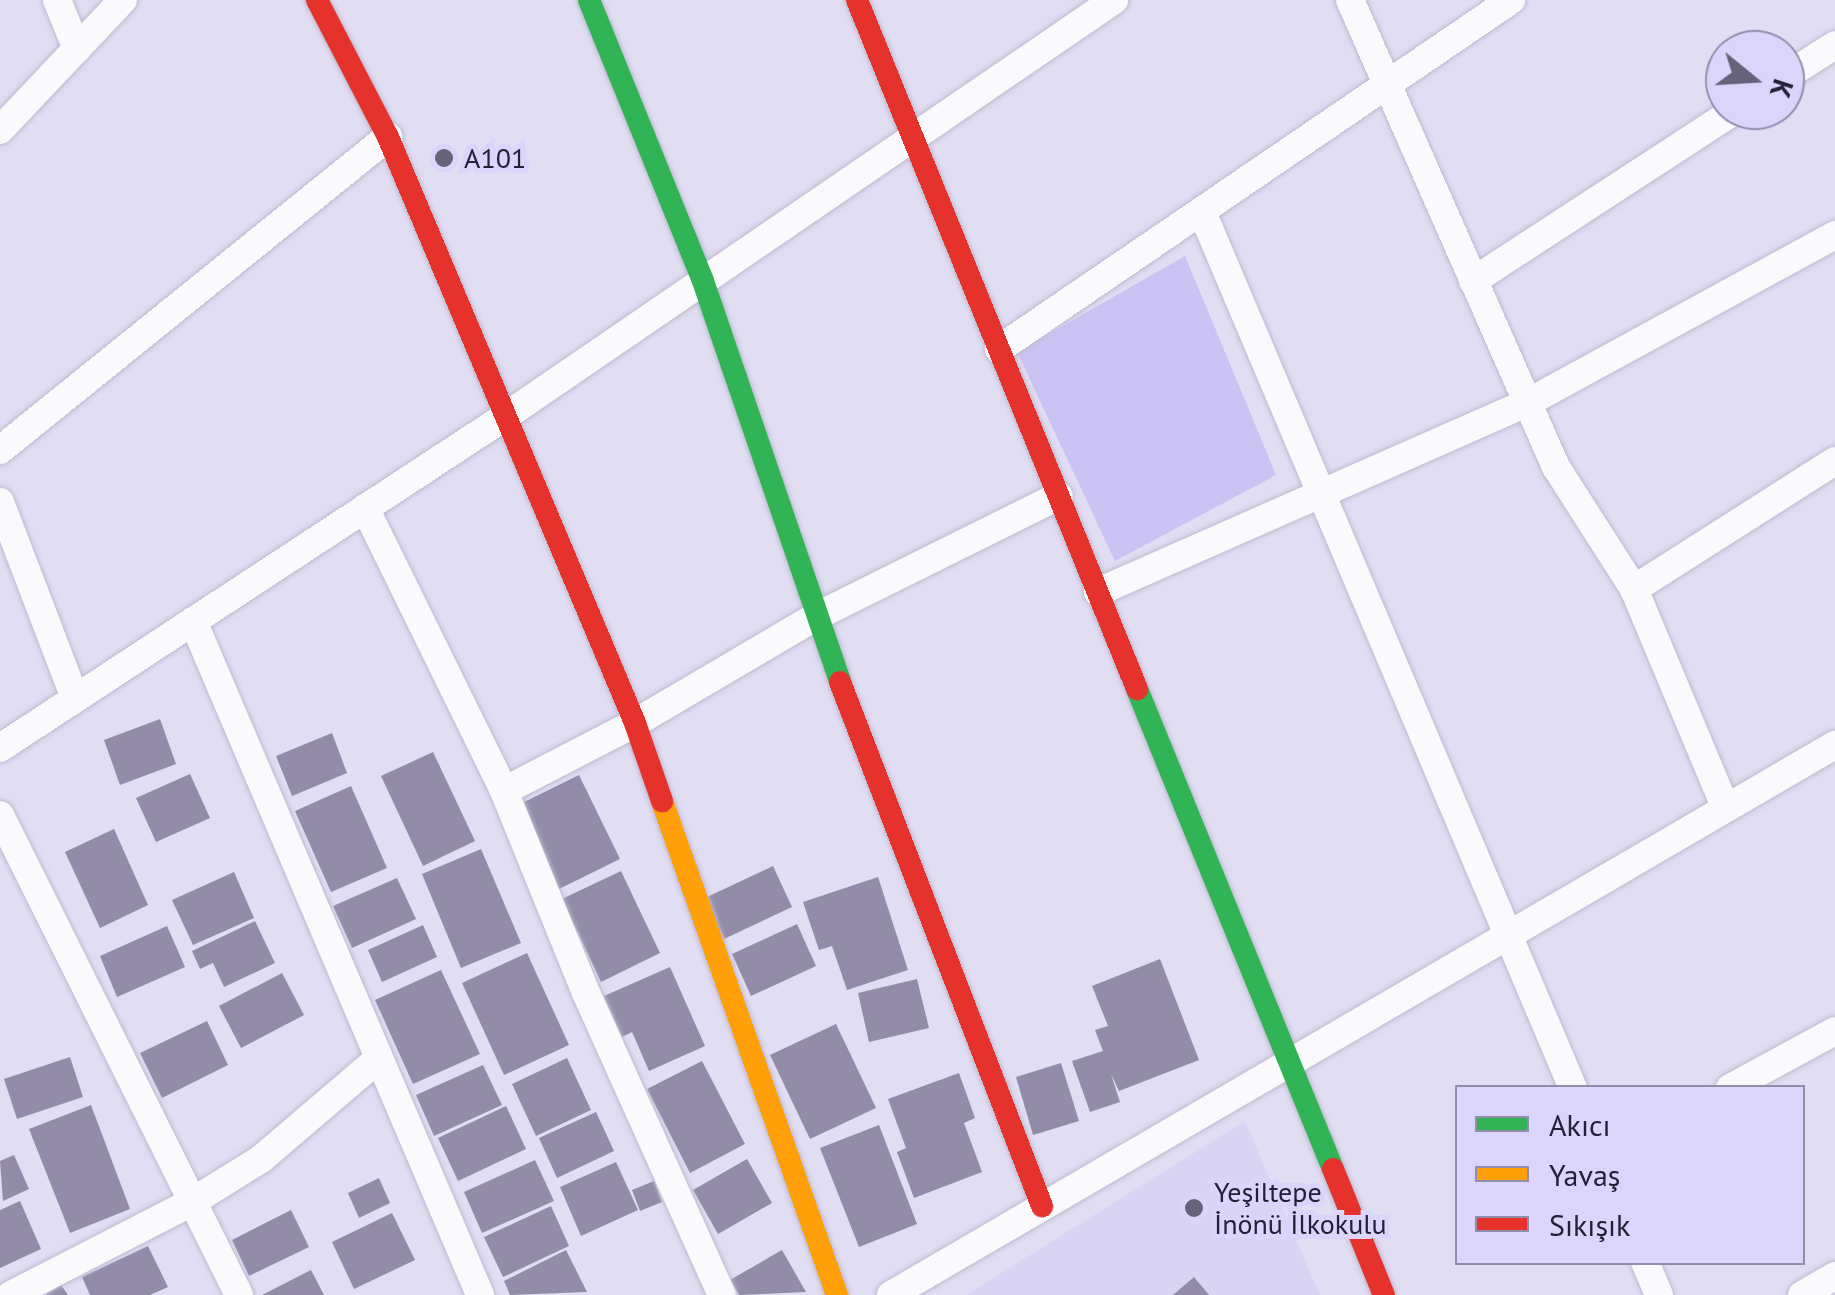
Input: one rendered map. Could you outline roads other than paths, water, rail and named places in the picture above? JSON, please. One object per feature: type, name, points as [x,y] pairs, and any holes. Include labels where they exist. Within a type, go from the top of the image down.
[{"type":"street","points":[[57,0],[76,49]]},
{"type":"street","points":[[0,130],[123,0]]},
{"type":"street","points":[[317,0],[388,136],[635,724],[837,1295]]},
{"type":"street","points":[[588,0],[704,281],[815,616],[1042,1206]]},
{"type":"street","points":[[857,0],[1384,1295]]},
{"type":"street","points":[[1350,0],[1556,467],[1634,589],[1725,807]]},
{"type":"street","points":[[999,349],[1510,0]]},
{"type":"street","points":[[0,748],[506,416],[1112,1]]},
{"type":"street","points":[[1805,65],[1835,45]]},
{"type":"street","points":[[1474,281],[1705,130]]},
{"type":"street","points":[[0,450],[388,136]]},
{"type":"street","points":[[1202,212],[1571,1085]]},
{"type":"street","points":[[1098,592],[1527,403],[1835,235]]},
{"type":"street","points":[[1634,589],[1835,461]]},
{"type":"street","points":[[504,791],[635,724],[815,616],[1059,496]]},
{"type":"street","points":[[0,502],[76,698]]},
{"type":"street","points":[[365,508],[504,791],[587,995],[722,1295]]},
{"type":"street","points":[[193,621],[480,1295]]},
{"type":"street","points":[[892,1295],[1835,745]]},
{"type":"street","points":[[0,814],[239,1295]]},
{"type":"street","points":[[1735,1085],[1835,1030]]},
{"type":"street","points":[[11,1295],[192,1202],[261,1160],[378,1058]]},
{"type":"street","points":[[1646,1265],[1659,1295]]},
{"type":"street","points":[[1802,1295],[1835,1276]]},
{"type":"place","name":"A101","points":[[444,158]]},
{"type":"place","name":"Yeşiltepe İnönü İlkokulu","points":[[1194,1208]]}]
